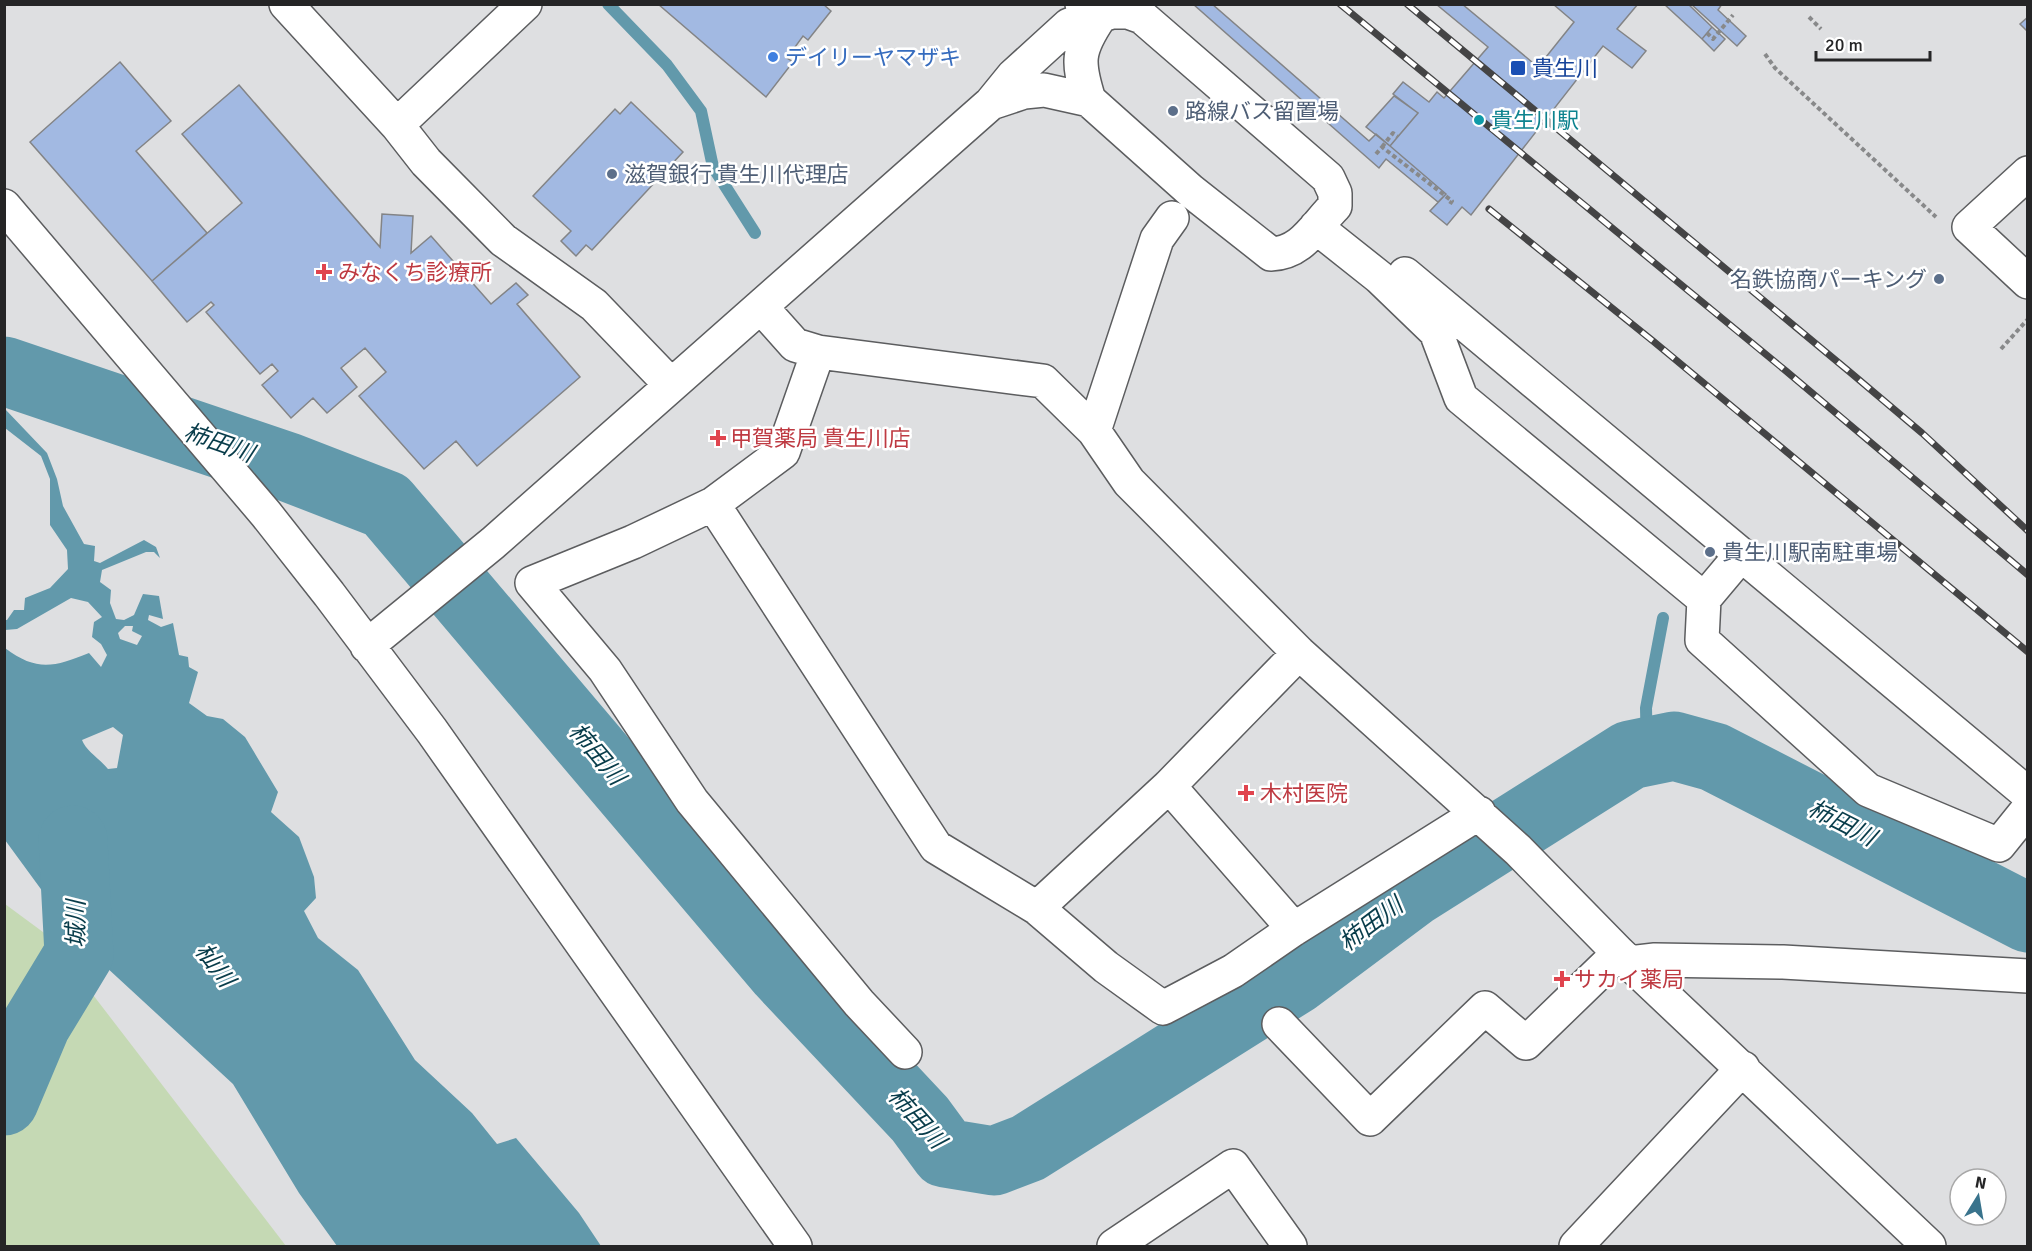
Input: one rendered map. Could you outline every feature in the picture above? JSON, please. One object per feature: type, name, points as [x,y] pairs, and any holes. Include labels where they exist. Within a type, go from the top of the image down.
[{"type":"street","points":[[286,4],[397,125],[426,162],[503,240],[594,305],[671,385]]},
{"type":"street","points":[[397,125],[525,4]]},
{"type":"street","points":[[1089,100],[1078,61],[1091,11]]},
{"type":"street","points":[[367,646],[493,543],[991,103],[1013,76],[1069,25],[1091,11],[1120,12],[1142,17],[1328,178],[1335,193],[1335,206],[1295,249],[1284,254],[1270,254],[1199,198],[1089,100],[1044,90],[1024,92],[991,103]]},
{"type":"street","points":[[2028,173],[1969,227],[2028,282]]},
{"type":"street","points":[[4,206],[266,514],[432,731],[795,1246]]},
{"type":"street","points":[[1094,431],[1157,239],[1172,218]]},
{"type":"street","points":[[1323,219],[1742,555],[2028,794]]},
{"type":"street","points":[[1323,219],[1379,278],[1436,332],[1461,398],[1704,600]]},
{"type":"street","points":[[761,307],[795,345],[818,352],[1043,381],[1094,431],[1128,482],[1299,653],[1497,831],[1624,958],[1929,1246]]},
{"type":"street","points":[[818,352],[783,452],[713,504],[633,542],[532,583],[605,670],[692,801],[859,1003],[905,1052]]},
{"type":"street","points":[[713,504],[936,847],[1037,908],[1106,968],[1163,1008],[1233,971],[1294,929],[1497,831]]},
{"type":"street","points":[[1742,555],[1704,600],[1701,640],[1868,789],[1999,845],[2028,809]]},
{"type":"street","points":[[1037,908],[1169,786],[1299,653]]},
{"type":"street","points":[[1169,786],[1294,929]]},
{"type":"street","points":[[1279,1024],[1370,1119],[1485,1008],[1526,1043],[1624,958],[1784,962],[2028,976]]},
{"type":"street","points":[[1576,1246],[1743,1068]]},
{"type":"street","points":[[1114,1246],[1233,1166],[1290,1246]]},
{"type":"path","points":[[1707,33],[1713,39],[1733,15]]},
{"type":"path","points":[[1809,17],[1821,29]]},
{"type":"path","points":[[1766,54],[1775,68],[1938,219]]},
{"type":"path","points":[[1376,154],[1393,133],[1398,137]]},
{"type":"path","points":[[1382,147],[1452,201],[1450,204]]},
{"type":"path","points":[[2001,349],[2028,319]]},
{"type":"green space","points":[[5,904],[47,935],[286,1246],[5,1246]]},
{"type":"water","points":[[5,354],[38,370],[91,387],[107,395],[121,405],[134,420],[76,399],[5,380]]},
{"type":"water","name":"杣川","points":[[5,409],[47,453],[57,479],[63,506],[84,544],[95,546],[94,561],[100,563],[144,540],[156,547],[160,558],[154,552],[146,552],[102,570],[100,582],[111,590],[110,603],[116,619],[124,620],[134,615],[143,594],[159,596],[163,619],[149,615],[148,620],[161,627],[173,623],[179,655],[188,657],[189,667],[198,672],[189,703],[207,716],[223,719],[245,737],[278,792],[271,812],[299,837],[314,877],[316,898],[304,911],[318,938],[358,970],[415,1060],[472,1113],[497,1144],[516,1138],[579,1213],[601,1246],[337,1246],[299,1193],[233,1084],[105,966],[54,907],[5,840],[5,648],[27,661],[46,665],[66,662],[89,653],[101,667],[107,655],[101,644],[92,637],[94,622],[102,617],[88,602],[71,598],[17,629],[5,630],[5,620],[14,610],[24,610],[25,598],[50,588],[68,569],[67,550],[50,525],[50,479],[41,456],[5,428]],"holes":[[[125,626],[133,626],[132,631],[142,636],[137,645],[120,639],[118,633]],[[113,727],[123,735],[117,768],[108,769],[82,740]]]},
{"type":"building","points":[[658,4],[823,4],[831,11],[808,40],[803,36],[787,58],[793,62],[766,97]]},
{"type":"building","points":[[1193,4],[1212,4],[1369,141],[1376,134],[1446,194],[1438,202],[1386,159],[1379,168]]},
{"type":"building","name":"貴生川駅","points":[[1436,4],[1462,4],[1538,67],[1574,22],[1553,4],[1638,4],[1617,29],[1646,51],[1632,68],[1603,46],[1471,215],[1462,207],[1447,225],[1430,211],[1446,194],[1390,146],[1418,113],[1393,94],[1403,82],[1429,102],[1437,92],[1444,98],[1488,47]]},
{"type":"building","points":[[1664,4],[1688,4],[1712,27],[1702,39]]},
{"type":"building","points":[[1691,4],[1722,4],[1718,10],[1746,36],[1737,46]]},
{"type":"building","points":[[2028,17],[2028,32],[2020,24]]},
{"type":"building","points":[[1712,27],[1725,39],[1714,51],[1702,39]]},
{"type":"building","points":[[120,62],[171,121],[136,151],[207,233],[152,281],[30,142]]},
{"type":"building","points":[[239,85],[380,247],[382,214],[413,216],[411,253],[431,236],[491,304],[516,283],[528,295],[517,304],[580,377],[477,466],[456,441],[424,469],[359,396],[386,372],[365,348],[341,368],[357,387],[327,413],[313,398],[291,418],[262,385],[278,371],[272,364],[260,374],[206,312],[214,305],[211,302],[187,322],[152,281],[242,203],[182,134]]},
{"type":"building","points":[[1394,96],[1418,113],[1390,146],[1366,127]]},
{"type":"building","points":[[631,102],[683,152],[592,250],[586,245],[576,256],[561,241],[571,231],[533,196],[615,109],[620,114]]},
{"type":"waterway","points":[[608,4],[667,65],[701,111],[713,167],[755,233]]},
{"type":"waterway","name":"柿田川","points":[[4,371],[288,467],[386,505],[781,971],[920,1119],[945,1153],[994,1161],[1028,1148],[1295,980],[1413,892],[1630,755],[1674,746],[1714,757],[2028,918]]},
{"type":"waterway","points":[[406,527],[428,512]]},
{"type":"waterway","points":[[1647,752],[1646,708],[1663,618]]},
{"type":"waterway","name":"城川","points":[[4,1101],[36,1025],[79,954],[73,840]]},
{"type":"railway","points":[[1340,4],[1786,371],[2028,575]]},
{"type":"railway","points":[[1407,4],[1922,433],[2028,531]]},
{"type":"railway","points":[[1489,209],[1653,341],[2028,652]]},
{"type":"place","name":"デイリーヤマザキ","points":[[773,57]]},
{"type":"place","name":"貴生川","points":[[1518,68]]},
{"type":"place","name":"路線バス留置場","points":[[1173,111]]},
{"type":"place","name":"貴生川駅","points":[[1479,120]]},
{"type":"place","name":"滋賀銀行 貴生川代理店","points":[[612,174]]},
{"type":"place","name":"みなくち診療所","points":[[324,272]]},
{"type":"place","name":"名鉄協商パーキング","points":[[1939,279]]},
{"type":"place","name":"甲賀薬局 貴生川店","points":[[718,438]]},
{"type":"place","name":"貴生川駅南駐車場","points":[[1710,552]]},
{"type":"place","name":"木村医院","points":[[1246,793]]},
{"type":"place","name":"サカイ薬局","points":[[1562,979]]}]
